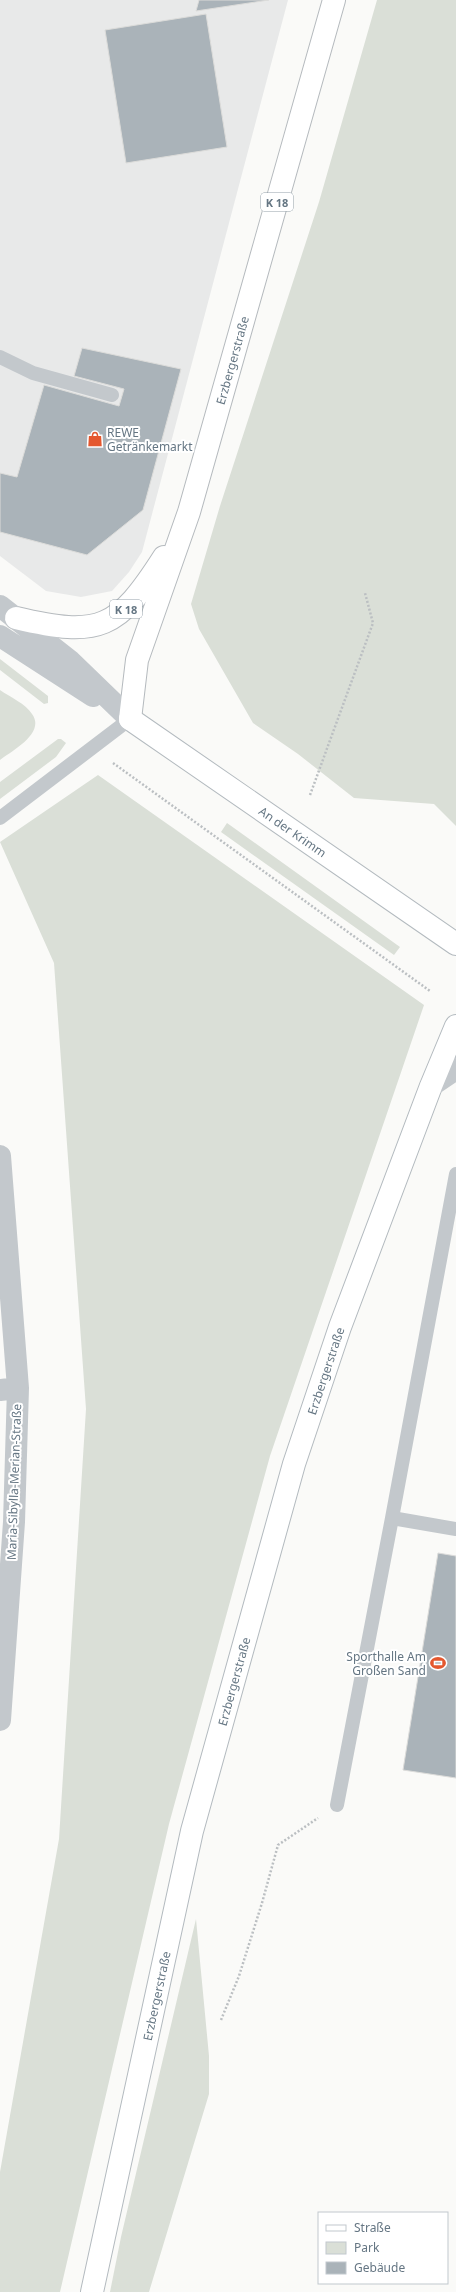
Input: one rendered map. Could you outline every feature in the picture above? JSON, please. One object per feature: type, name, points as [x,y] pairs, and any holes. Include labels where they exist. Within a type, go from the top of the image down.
[{"type":"main road","name":"Erzbergerstraße","points":[[130,719],[137,660],[189,512],[334,0]]},
{"type":"main road","name":"K 18","points":[[8,612],[45,625],[76,628],[97,625],[113,618],[127,608],[147,584],[189,512]]},
{"type":"main road","name":"An der Krimm","points":[[130,719],[456,944]]},
{"type":"main road","name":"Erzbergerstraße","points":[[92,2292],[192,1831],[294,1464],[340,1326],[431,1086],[456,1026]]},
{"type":"street","name":"An der Krimm","points":[[8,612],[70,661],[130,719]]},
{"type":"street","name":"An der Krimm","points":[[0,636],[55,673],[130,719]]},
{"type":"street","points":[[431,1086],[456,1069]]},
{"type":"street","name":"Maria-Sibylla-Merian-Straße","points":[[0,1156],[14,1522],[0,1720]]},
{"type":"lane","points":[[0,357],[33,373],[112,395]]},
{"type":"lane","points":[[0,818],[130,719]]},
{"type":"lane","points":[[337,1805],[456,1174]]},
{"type":"lane","points":[[392,1518],[456,1529]]},
{"type":"path","points":[[310,795],[373,624],[365,593]]},
{"type":"path","points":[[109,760],[430,991]]},
{"type":"path","points":[[222,2020],[262,1903],[278,1845],[337,1805]]},
{"type":"shaded area","points":[[0,0],[288,0],[142,552],[129,572],[112,591],[81,597],[46,591],[0,556]]},
{"type":"green space","points":[[377,0],[456,0],[456,826],[434,804],[354,798],[298,754],[253,723],[199,629],[191,604],[220,506],[319,202]]},
{"type":"green space","points":[[0,659],[48,696],[48,703],[44,704],[0,670]]},
{"type":"green space","points":[[0,690],[29,710],[35,721],[35,728],[26,741],[0,760]]},
{"type":"green space","points":[[58,739],[61,739],[66,743],[56,757],[0,799],[0,782]]},
{"type":"green space","points":[[98,775],[424,1005],[270,1456],[169,1824],[60,2292],[0,2292],[0,2172],[59,1839],[86,1409],[54,963],[0,842]]},
{"type":"green space","points":[[227,823],[400,947],[394,955],[221,832]]},
{"type":"green space","points":[[196,1919],[209,2056],[209,2094],[149,2292],[110,2292],[121,2237]]},
{"type":"building","points":[[199,0],[269,0],[196,11]]},
{"type":"building","points":[[206,14],[227,147],[126,163],[105,30]]},
{"type":"building","name":"REWE Getränkemarkt","points":[[82,348],[181,369],[143,510],[87,555],[0,532],[0,473],[17,477],[44,385],[119,406],[124,389],[74,376]]},
{"type":"building","name":"Sporthalle Am Großen Sand","points":[[438,1553],[456,1556],[456,1778],[403,1770]]},
{"type":"place","name":"REWE Getränkemarkt","points":[[95,439]]},
{"type":"place","name":"Sporthalle Am Großen Sand","points":[[438,1663]]}]
